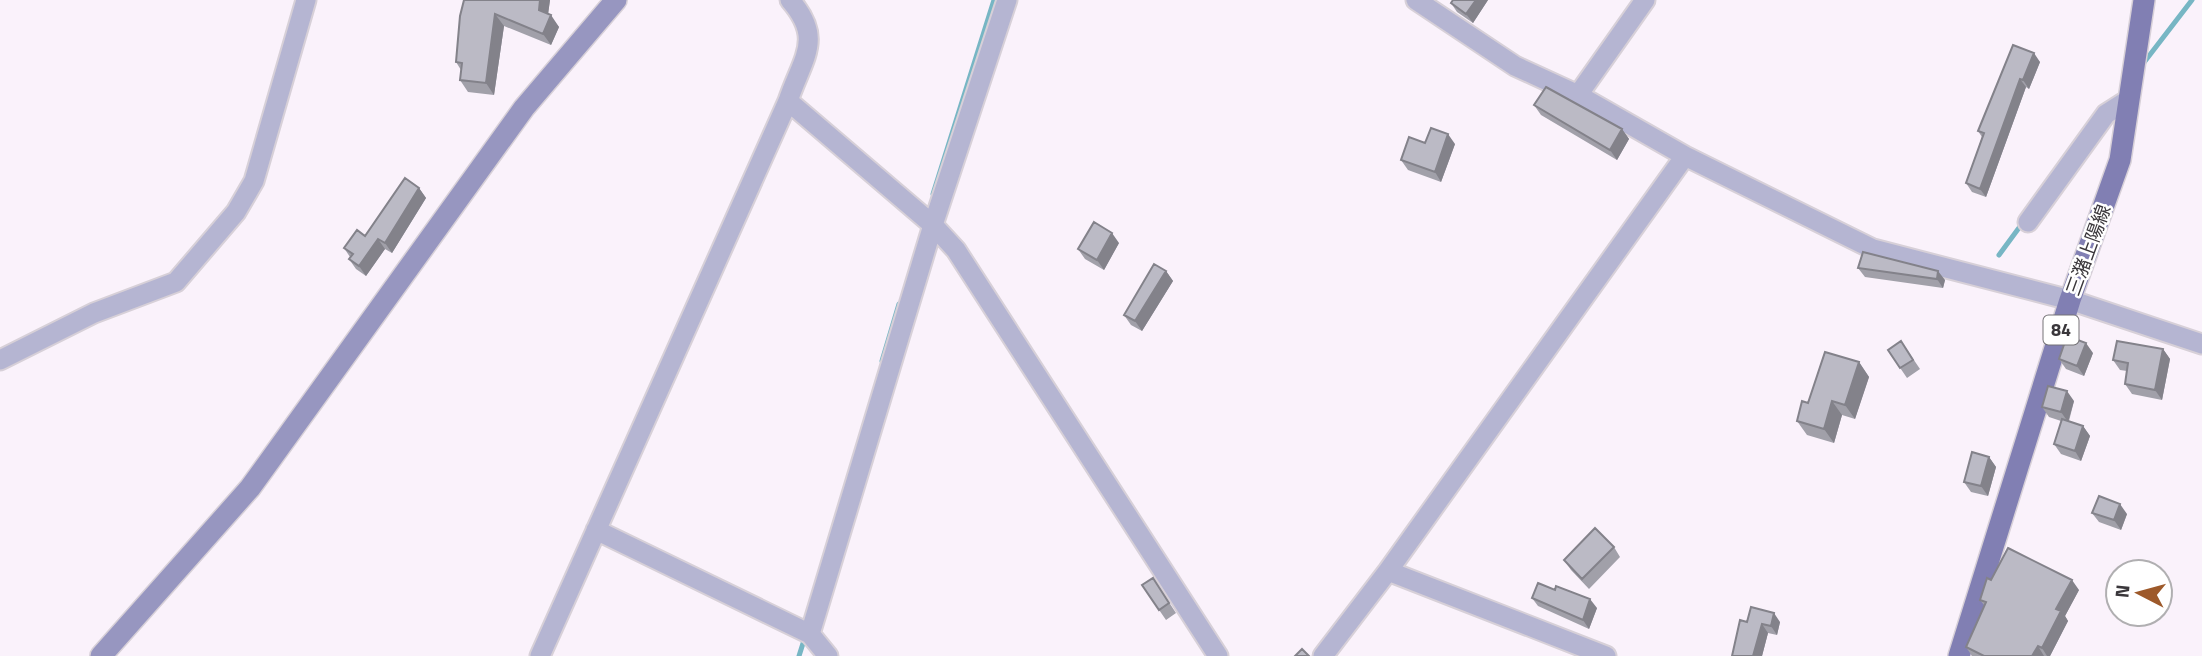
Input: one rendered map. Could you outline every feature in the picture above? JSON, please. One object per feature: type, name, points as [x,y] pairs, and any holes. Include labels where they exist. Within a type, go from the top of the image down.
[{"type":"main road","name":"三潴上陽線","points":[[1959,656],[2070,300],[2120,160],[2144,0]]},
{"type":"street","points":[[0,360],[94,313],[176,282],[236,212],[254,181],[262,141],[290,64],[306,0]]},
{"type":"street","points":[[101,656],[250,488],[524,108],[616,0]]},
{"type":"street","points":[[540,656],[788,101],[811,35],[805,17],[790,0]]},
{"type":"street","points":[[810,634],[933,225],[1007,0]]},
{"type":"street","points":[[1416,0],[1515,66],[1578,95],[1685,156],[1873,249],[2070,300],[2202,344]]},
{"type":"street","points":[[1578,95],[1645,0]]},
{"type":"street","points":[[2028,222],[2106,114],[2128,100]]},
{"type":"street","points":[[788,101],[933,225],[956,250],[1218,656]]},
{"type":"street","points":[[1322,656],[1388,571],[1685,156]]},
{"type":"street","points":[[596,530],[810,634],[828,656]]},
{"type":"street","points":[[1388,571],[1606,656]]},
{"type":"building","points":[[464,0],[540,0],[539,10],[551,15],[543,34],[495,14],[486,83],[460,80],[462,63],[456,62]]},
{"type":"building","points":[[1453,0],[1476,0],[1466,14],[1451,3]]},
{"type":"building","points":[[2013,45],[2034,53],[2023,80],[2020,79],[1980,189],[1966,183],[1984,133],[1978,131]]},
{"type":"building","points":[[1546,87],[1622,129],[1610,150],[1534,105]]},
{"type":"building","points":[[1431,128],[1448,134],[1435,172],[1401,160],[1409,137],[1425,143]]},
{"type":"building","points":[[405,178],[419,188],[385,243],[378,239],[359,266],[349,259],[353,254],[344,248],[357,230],[365,236]]},
{"type":"building","points":[[1094,222],[1112,233],[1097,260],[1078,249]]},
{"type":"building","points":[[1863,252],[1938,271],[1937,279],[1858,268]]},
{"type":"building","points":[[1154,264],[1166,271],[1135,321],[1124,315]]},
{"type":"building","points":[[2067,336],[2086,343],[2077,366],[2059,359]]},
{"type":"building","points":[[1901,341],[1913,360],[1900,368],[1888,350]]},
{"type":"building","points":[[2117,341],[2163,349],[2155,390],[2125,384],[2128,363],[2113,360]]},
{"type":"building","points":[[1825,352],[1859,362],[1845,405],[1832,401],[1824,429],[1797,421],[1802,401],[1808,403]]},
{"type":"building","points":[[2048,386],[2067,391],[2061,412],[2042,407]]},
{"type":"building","points":[[2062,419],[2083,426],[2075,451],[2054,444]]},
{"type":"building","points":[[1972,452],[1989,457],[1981,486],[1964,482]]},
{"type":"building","points":[[2099,496],[2120,504],[2114,520],[2092,513]]},
{"type":"building","points":[[1595,528],[1614,547],[1582,579],[1564,560]]},
{"type":"building","points":[[2008,548],[2072,580],[2056,609],[2061,611],[2042,648],[2038,646],[2032,656],[1984,656],[1966,647],[1986,602],[1980,600],[1987,578],[1991,580]]},
{"type":"building","points":[[1153,578],[1169,603],[1159,610],[1142,585]]},
{"type":"building","points":[[1538,583],[1555,590],[1556,586],[1590,599],[1583,620],[1532,598]]},
{"type":"building","points":[[1751,607],[1774,613],[1771,626],[1762,624],[1753,656],[1732,656],[1740,620],[1747,622]]},
{"type":"building","points":[[1302,649],[1309,656],[1295,656]]},
{"type":"waterway","points":[[933,194],[994,0]]},
{"type":"waterway","points":[[2142,65],[2192,0]]},
{"type":"waterway","points":[[1999,255],[2024,221]]},
{"type":"waterway","points":[[882,361],[899,304]]},
{"type":"waterway","points":[[799,656],[805,637]]}]
